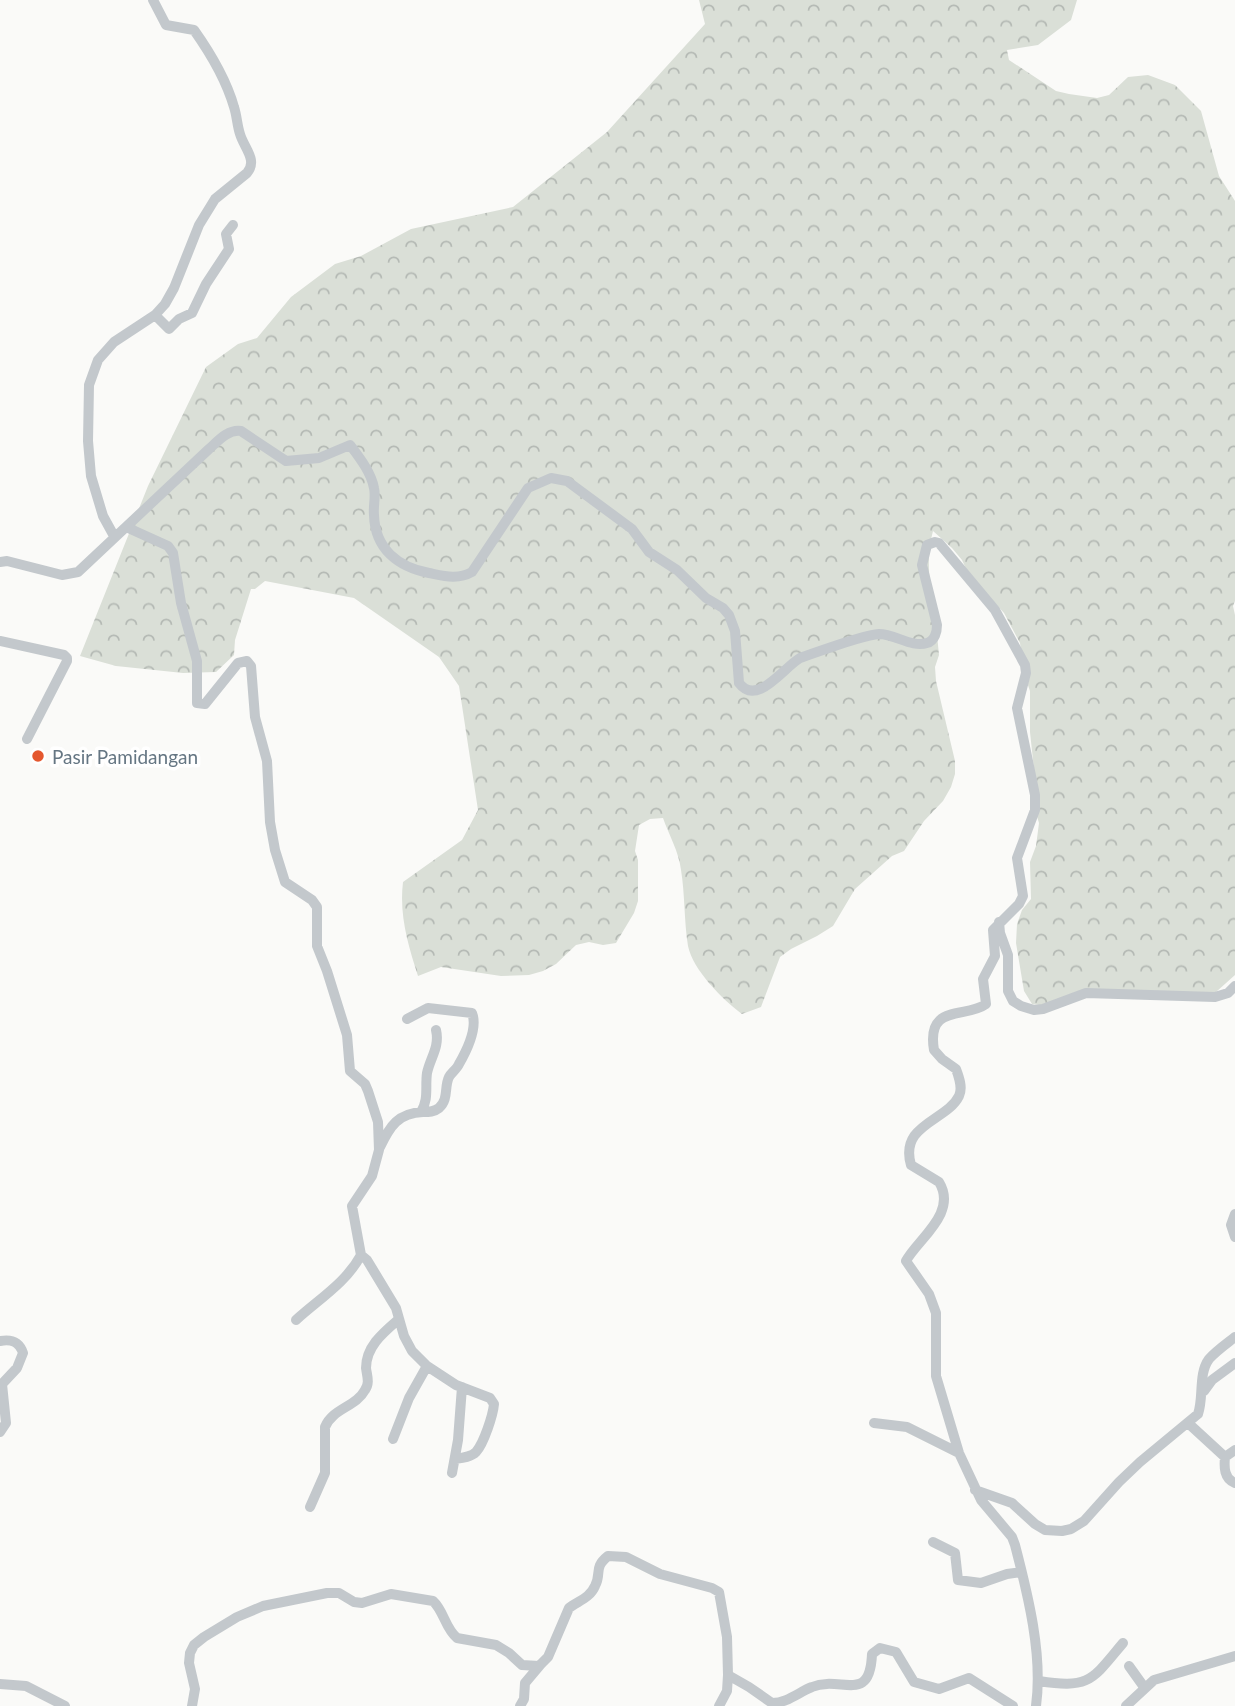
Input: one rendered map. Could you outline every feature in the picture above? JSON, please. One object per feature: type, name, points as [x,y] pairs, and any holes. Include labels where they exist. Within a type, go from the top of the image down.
[{"type":"street","points":[[114,536],[103,516],[91,476],[88,441],[89,385],[98,360],[114,342],[155,315],[174,288],[199,225],[215,199],[247,173],[252,160],[239,133],[235,109],[225,81],[207,49],[194,30],[166,25],[153,0]]},
{"type":"street","points":[[155,315],[169,329],[192,313],[206,284],[229,249],[226,234],[233,225]]},
{"type":"street","points":[[0,562],[7,561],[62,575],[71,575],[80,570],[209,449],[232,432],[241,431],[286,461],[319,458],[349,444],[372,480],[375,525],[393,559],[414,570],[459,577],[477,567],[528,488],[543,480],[561,479],[572,483],[617,517],[632,529],[649,552],[677,570],[706,598],[723,608],[735,631],[739,682],[743,687],[755,691],[761,690],[800,658],[872,635],[886,635],[915,643],[932,640],[937,632],[937,625],[925,584],[922,557],[927,545],[939,543],[995,610],[1026,667],[1017,705],[1035,795],[1035,810],[1017,858],[1023,896],[1013,911],[995,926],[992,935],[995,960],[983,979],[985,1004],[952,1013],[934,1030],[934,1050],[956,1069],[960,1085],[959,1096],[921,1129],[908,1152],[911,1166],[939,1182],[943,1193],[939,1217],[932,1231],[906,1261],[929,1294],[936,1314],[936,1376],[959,1453],[987,1510],[1012,1537],[1028,1600],[1039,1682],[1036,1706]]},
{"type":"street","points":[[126,527],[168,546],[173,553],[181,603],[197,661],[197,704],[205,704],[238,663],[247,661],[251,666],[256,723],[267,761],[270,822],[275,850],[285,882],[312,900],[317,907],[317,946],[347,1035],[350,1071],[365,1084],[372,1102],[378,1122],[379,1150]]},
{"type":"street","points":[[0,641],[67,658],[27,739]]},
{"type":"street","points":[[999,922],[1008,955],[1008,991],[1013,1001],[1026,1008],[1043,1009],[1086,993],[1215,997],[1228,993],[1235,986]]},
{"type":"street","points":[[296,1320],[355,1268],[361,1255],[352,1206],[372,1176],[379,1150],[393,1123],[401,1117],[434,1111],[444,1101],[449,1076],[460,1064],[475,1028],[474,1015],[459,1010],[432,1008],[407,1019]]},
{"type":"street","points":[[421,1112],[427,1097],[428,1069],[432,1065],[438,1044],[436,1030]]},
{"type":"street","points":[[1235,1214],[1231,1225],[1235,1237]]},
{"type":"street","points":[[361,1255],[367,1260],[385,1290],[412,1351],[427,1366],[462,1387],[490,1398],[494,1408],[478,1450],[470,1456],[455,1459]]},
{"type":"street","points":[[310,1507],[325,1473],[325,1427],[337,1411],[354,1402],[365,1391],[368,1385],[366,1369],[369,1351],[399,1319]]},
{"type":"street","points":[[975,1490],[1012,1503],[1045,1530],[1062,1531],[1084,1521],[1140,1462],[1198,1414],[1208,1361],[1235,1338]]},
{"type":"street","points":[[0,1341],[12,1340],[19,1344],[23,1353],[17,1368],[2,1384],[6,1423],[0,1432]]},
{"type":"street","points":[[1202,1393],[1212,1380],[1235,1363]]},
{"type":"street","points":[[393,1439],[409,1398],[427,1366]]},
{"type":"street","points":[[452,1473],[462,1387]]},
{"type":"street","points":[[874,1423],[907,1427],[959,1453]]},
{"type":"street","points":[[1188,1423],[1230,1453],[1226,1473],[1235,1483]]},
{"type":"street","points":[[933,1542],[955,1553],[958,1580],[981,1583],[1021,1572]]},
{"type":"street","points":[[520,1706],[524,1699],[525,1683],[548,1657],[567,1610],[595,1587],[597,1569],[604,1559],[618,1555],[660,1574],[719,1592],[727,1637],[728,1675],[727,1691],[719,1706]]},
{"type":"street","points":[[192,1706],[195,1689],[189,1658],[194,1645],[256,1608],[327,1593],[339,1593],[359,1603],[391,1594],[433,1601],[457,1638],[496,1645],[522,1665],[533,1667],[541,1664]]},
{"type":"street","points":[[1039,1682],[1065,1685],[1085,1682],[1094,1677],[1122,1643]]},
{"type":"street","points":[[728,1675],[768,1702],[779,1704],[817,1685],[860,1684],[870,1674],[872,1654],[880,1648],[895,1652],[914,1682],[939,1689],[969,1678],[1013,1706]]},
{"type":"street","points":[[1126,1706],[1144,1687],[1165,1676],[1235,1656]]},
{"type":"street","points":[[1129,1666],[1144,1687]]},
{"type":"street","points":[[0,1684],[26,1686],[65,1706]]},
{"type":"green space","points":[[699,0],[1077,0],[1071,20],[1038,45],[1007,50],[1009,60],[1056,91],[1097,98],[1109,95],[1128,77],[1148,75],[1175,85],[1201,111],[1219,176],[1235,201],[1235,975],[1216,992],[1203,995],[1097,991],[1045,1006],[1032,1004],[1024,991],[1016,943],[1017,924],[1022,910],[1031,899],[1030,862],[1036,846],[1039,823],[1035,810],[1037,798],[1030,732],[1030,691],[1020,643],[1004,613],[968,573],[952,548],[933,531],[929,576],[939,655],[935,667],[955,761],[951,787],[904,851],[892,856],[855,889],[833,926],[780,957],[761,1007],[742,1014],[709,983],[691,955],[680,863],[663,818],[650,819],[639,825],[635,851],[638,860],[638,901],[616,943],[603,945],[589,942],[576,945],[556,964],[529,975],[501,976],[441,967],[418,976],[403,918],[403,882],[462,840],[478,810],[459,686],[439,657],[354,598],[265,581],[251,589],[235,640],[234,655],[216,672],[183,673],[116,666],[80,656],[148,486],[206,367],[238,344],[257,338],[291,297],[335,264],[361,256],[411,229],[513,207],[607,132],[705,24]]},
{"type":"place","name":"Pasir Pamidangan","points":[[38,756]]}]
